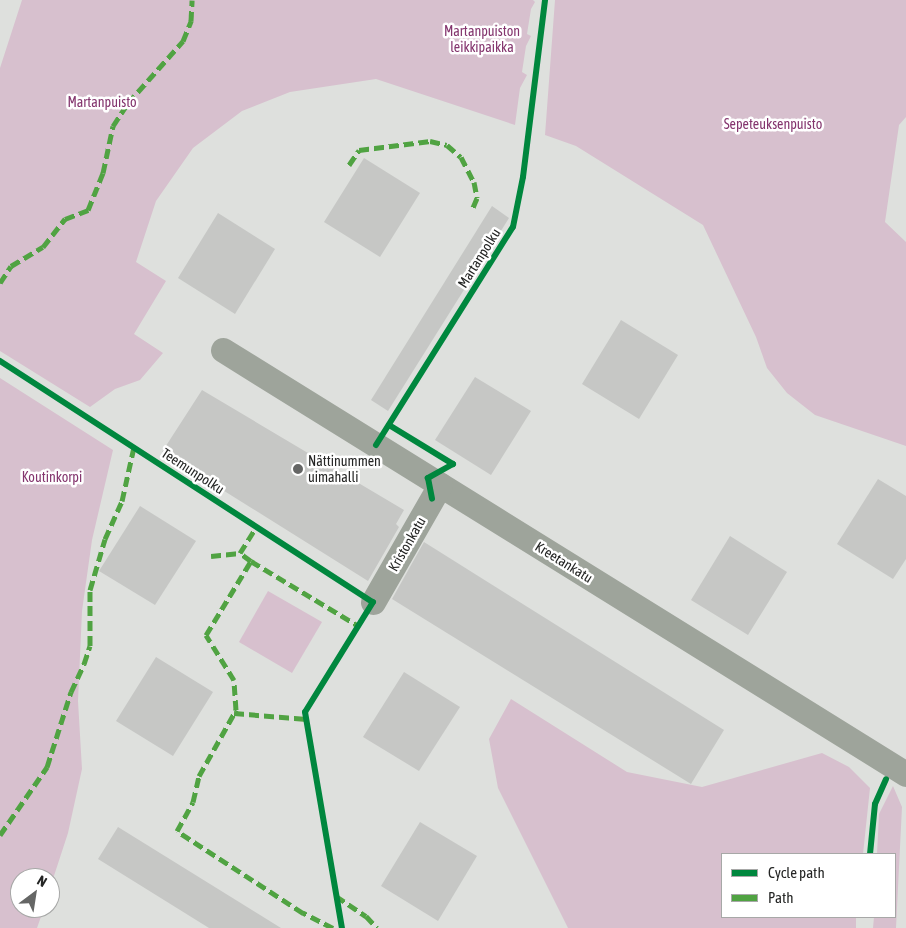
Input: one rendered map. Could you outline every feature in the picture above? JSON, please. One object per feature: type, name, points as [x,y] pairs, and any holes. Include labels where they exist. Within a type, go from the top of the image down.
[{"type":"street","name":"Kreetankatu","points":[[223,350],[906,774]]},
{"type":"street","name":"Kristonkatu","points":[[373,602],[440,485]]},
{"type":"green space","name":"Martanpuisto","points":[[22,0],[533,0],[535,2],[531,9],[527,34],[531,36],[526,46],[522,72],[527,75],[520,88],[515,125],[376,79],[290,92],[242,111],[193,148],[156,201],[136,262],[166,281],[134,334],[163,353],[140,380],[115,389],[90,407],[0,351],[0,68]]},
{"type":"green space","name":"Sepeteuksenpuisto","points":[[555,0],[906,0],[906,117],[899,125],[885,222],[906,242],[906,446],[815,415],[787,393],[767,368],[756,337],[703,225],[576,146],[545,135]]},
{"type":"green space","name":"Koutinkorpi","points":[[0,378],[113,450],[92,540],[82,611],[78,701],[82,769],[68,833],[57,868],[10,868],[10,918],[40,918],[37,928],[0,928]]},
{"type":"green space","points":[[268,591],[322,622],[292,673],[239,642]]},
{"type":"green space","points":[[511,699],[627,772],[702,787],[822,753],[849,767],[870,788],[863,853],[721,853],[721,918],[856,918],[856,928],[568,928],[498,788],[489,739]]},
{"type":"green space","points":[[893,786],[902,807],[896,928],[873,928],[874,918],[896,918],[896,853],[877,853],[879,814]]},
{"type":"building","points":[[364,158],[420,193],[380,257],[324,222]]},
{"type":"building","points":[[492,206],[509,218],[388,411],[371,400]]},
{"type":"building","points":[[218,213],[275,249],[235,314],[178,278]]},
{"type":"building","points":[[621,320],[678,355],[639,419],[582,384]]},
{"type":"building","points":[[475,377],[531,411],[491,475],[435,440]]},
{"type":"building","points":[[202,390],[404,510],[396,524],[399,527],[368,581],[162,452]]},
{"type":"building","points":[[878,479],[906,496],[906,559],[893,579],[837,544]]},
{"type":"building","points":[[140,506],[196,541],[155,605],[99,571]]},
{"type":"building","points":[[730,536],[787,572],[748,635],[691,600]]},
{"type":"building","points":[[424,542],[724,730],[691,784],[392,599]]},
{"type":"building","points":[[156,657],[213,692],[173,756],[116,721]]},
{"type":"building","points":[[404,672],[460,707],[419,771],[363,737]]},
{"type":"building","points":[[420,822],[477,856],[438,921],[381,886]]},
{"type":"building","points":[[118,827],[281,928],[209,928],[98,859]]},
{"type":"marked path","points":[[0,283],[11,266],[43,247],[65,219],[88,210],[103,173],[113,126],[128,103],[183,41],[191,21],[192,0]]},
{"type":"marked path","points":[[349,165],[359,150],[430,141],[447,145],[461,157],[474,182],[477,198],[472,210]]},
{"type":"marked path","points":[[0,835],[47,767],[71,692],[84,664],[90,646],[90,590],[105,539],[122,501],[134,447]]},
{"type":"marked path","points":[[251,561],[240,553],[256,527]]},
{"type":"marked path","points":[[211,556],[240,553]]},
{"type":"marked path","points":[[333,928],[303,913],[177,831],[193,802],[199,776],[236,710],[234,680],[206,635],[251,561],[357,625]]},
{"type":"marked path","points":[[234,713],[307,719]]},
{"type":"marked path","points":[[336,896],[366,916],[377,928]]},
{"type":"cycle path","name":"Martanpolku","points":[[376,445],[513,227],[523,177],[545,0]]},
{"type":"cycle path","name":"Teemunpolku","points":[[0,361],[373,602],[305,712],[342,928]]},
{"type":"cycle path","points":[[389,425],[453,464],[428,478],[432,499]]},
{"type":"cycle path","points":[[870,853],[875,804],[886,779]]},
{"type":"place","name":"Nättinummen uimahalli","points":[[298,469]]},
{"type":"park label","name":"Martanpuiston leikkipaikka","points":[[482,40]]}]
